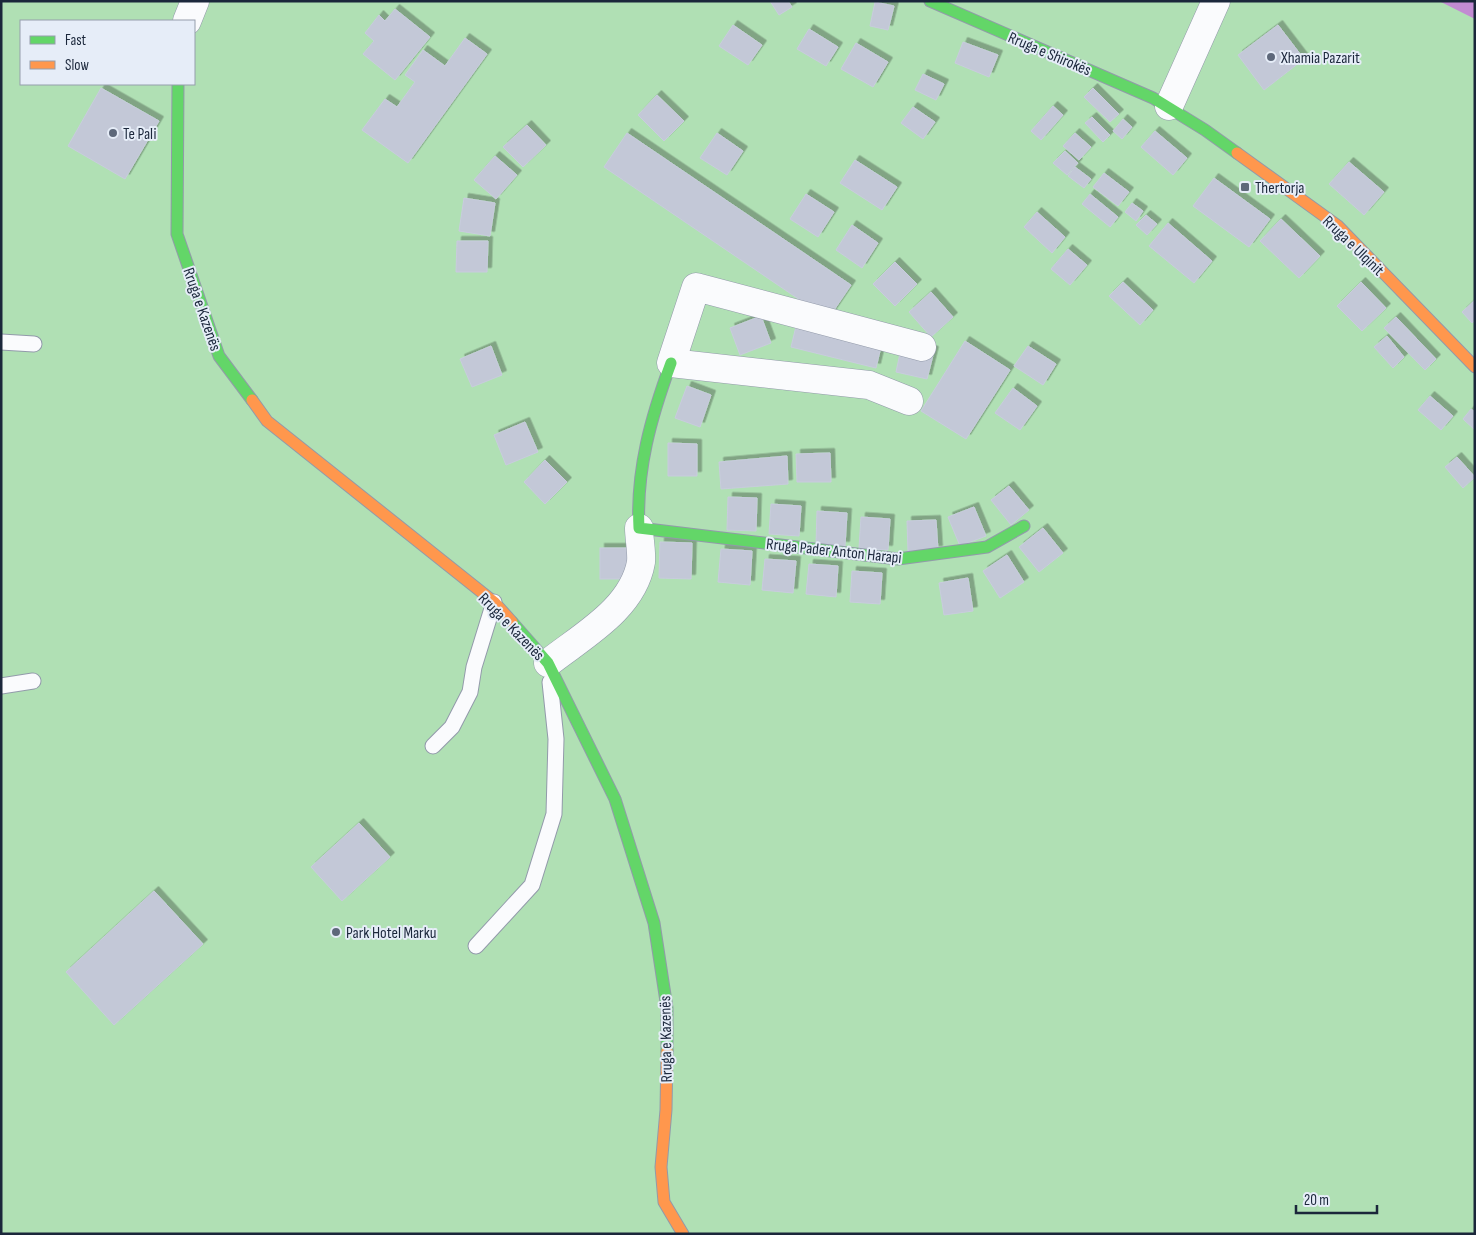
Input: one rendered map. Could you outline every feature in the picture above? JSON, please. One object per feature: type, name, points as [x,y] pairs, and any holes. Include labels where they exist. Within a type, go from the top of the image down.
[{"type":"street","points":[[187,20],[195,1]]},
{"type":"street","name":"Rruga e Shirokës","points":[[930,1],[1169,106]]},
{"type":"street","points":[[1169,106],[1216,1]]},
{"type":"street","name":"Rruga e Kazenës","points":[[178,85],[177,234],[219,356],[267,422],[494,602],[548,663],[615,799],[654,923],[667,1008],[666,1110],[660,1167],[664,1202],[683,1234]]},
{"type":"street","name":"Rruga e Ulqinit","points":[[1169,106],[1338,226],[1475,367]]},
{"type":"street","points":[[548,663],[622,604],[636,580],[641,561],[637,515],[643,444],[696,287],[922,347]]},
{"type":"street","points":[[670,363],[869,385],[909,401]]},
{"type":"street","name":"Rruga Pader Anton Harapi","points":[[639,528],[898,559],[987,547],[1024,526]]},
{"type":"lane","points":[[1,342],[34,344]]},
{"type":"lane","points":[[433,746],[452,727],[470,692],[474,667],[494,602]]},
{"type":"lane","points":[[476,946],[532,885],[554,814],[556,739],[548,663]]},
{"type":"lane","points":[[1,686],[34,681]]},
{"type":"green space","points":[[1,1],[1475,1],[1475,1234],[1,1234]]},
{"type":"shaded area","points":[[1439,1],[1475,1],[1475,19]]},
{"type":"building","points":[[770,1],[788,1],[792,7],[779,15]]},
{"type":"building","points":[[875,2],[894,6],[888,30],[870,26]]},
{"type":"building","points":[[395,9],[430,37],[395,80],[363,54],[374,41],[365,33],[379,15],[385,21]]},
{"type":"building","points":[[733,25],[762,45],[748,65],[719,46]]},
{"type":"building","name":"Xhamia Pazarit","points":[[1278,25],[1304,59],[1264,90],[1238,55]]},
{"type":"building","points":[[809,29],[838,47],[826,66],[797,49]]},
{"type":"building","points":[[465,38],[487,54],[408,163],[362,130],[385,99],[397,107],[415,82],[405,75],[423,50],[445,66]]},
{"type":"building","points":[[963,42],[998,55],[989,77],[955,63]]},
{"type":"building","points":[[856,43],[888,62],[873,87],[841,69]]},
{"type":"building","points":[[923,74],[944,84],[936,100],[915,90]]},
{"type":"building","name":"Te Pali","points":[[101,88],[159,121],[125,179],[68,146]]},
{"type":"building","points":[[1093,88],[1119,114],[1110,122],[1084,97]]},
{"type":"building","points":[[657,95],[684,121],[664,141],[638,115]]},
{"type":"building","points":[[1053,106],[1063,115],[1041,140],[1031,131]]},
{"type":"building","points":[[913,107],[935,122],[923,139],[901,123]]},
{"type":"building","points":[[1092,117],[1110,135],[1103,142],[1085,123]]},
{"type":"building","points":[[1123,119],[1132,127],[1122,139],[1113,131]]},
{"type":"building","points":[[527,125],[546,145],[523,167],[503,147]]},
{"type":"building","points":[[1155,131],[1187,158],[1173,175],[1141,147]]},
{"type":"building","points":[[627,133],[851,285],[828,319],[604,167]]},
{"type":"building","points":[[717,133],[743,151],[727,175],[700,158]]},
{"type":"building","points":[[1075,133],[1091,147],[1079,160],[1063,146]]},
{"type":"building","points":[[1065,151],[1078,163],[1067,175],[1053,163]]},
{"type":"building","points":[[495,156],[517,175],[496,199],[474,180]]},
{"type":"building","points":[[855,160],[897,187],[882,210],[840,183]]},
{"type":"building","points":[[1349,162],[1384,192],[1364,215],[1329,184]]},
{"type":"building","points":[[1075,167],[1091,179],[1084,188],[1068,176]]},
{"type":"building","points":[[1104,173],[1129,192],[1118,206],[1093,187]]},
{"type":"building","points":[[1214,178],[1270,219],[1249,247],[1193,206]]},
{"type":"building","points":[[806,194],[834,212],[818,237],[790,219]]},
{"type":"building","points":[[1090,194],[1118,217],[1110,227],[1082,204]]},
{"type":"building","points":[[464,198],[495,203],[490,236],[459,231]]},
{"type":"building","points":[[1132,203],[1143,211],[1136,221],[1125,212]]},
{"type":"building","points":[[1037,212],[1065,237],[1052,253],[1024,227]]},
{"type":"building","points":[[1146,215],[1157,224],[1147,235],[1136,225]]},
{"type":"building","points":[[1281,219],[1320,256],[1299,278],[1260,241]]},
{"type":"building","points":[[1168,223],[1212,261],[1194,283],[1149,246]]},
{"type":"building","points":[[852,225],[878,243],[862,268],[836,250]]},
{"type":"building","points":[[457,241],[488,241],[487,272],[456,272]]},
{"type":"building","points":[[1068,249],[1087,265],[1070,285],[1051,269]]},
{"type":"building","points":[[895,262],[917,284],[895,306],[873,284]]},
{"type":"building","points":[[1123,282],[1153,310],[1140,325],[1109,296]]},
{"type":"building","points":[[1361,282],[1386,308],[1362,331],[1337,306]]},
{"type":"building","points":[[931,292],[953,317],[931,337],[909,312]]},
{"type":"building","points":[[1475,300],[1475,320],[1472,323],[1462,312]]},
{"type":"building","points":[[761,316],[771,343],[740,355],[730,328]]},
{"type":"building","points":[[1396,317],[1436,359],[1425,370],[1384,328]]},
{"type":"building","points":[[798,318],[883,338],[876,368],[791,347]]},
{"type":"building","points":[[1387,336],[1404,357],[1393,368],[1374,347]]},
{"type":"building","points":[[965,341],[1010,370],[966,439],[921,411]]},
{"type":"building","points":[[902,344],[934,351],[927,379],[896,372]]},
{"type":"building","points":[[491,346],[502,375],[472,387],[460,359]]},
{"type":"building","points":[[1028,346],[1056,364],[1043,385],[1014,366]]},
{"type":"building","points":[[687,386],[711,395],[700,427],[675,418]]},
{"type":"building","points":[[1013,388],[1037,406],[1020,430],[995,413]]},
{"type":"building","points":[[1430,396],[1453,416],[1441,430],[1418,410]]},
{"type":"building","points":[[1471,409],[1475,412],[1475,430],[1463,419]]},
{"type":"building","points":[[525,422],[538,452],[506,465],[494,435]]},
{"type":"building","points":[[668,443],[697,444],[697,476],[668,476]]},
{"type":"building","points":[[830,453],[831,482],[797,482],[796,454]]},
{"type":"building","points":[[787,456],[788,484],[721,489],[719,462]]},
{"type":"building","points":[[1457,457],[1475,477],[1463,488],[1445,467]]},
{"type":"building","points":[[545,460],[567,482],[545,504],[524,482]]},
{"type":"building","points":[[1009,486],[1029,510],[1011,525],[991,500]]},
{"type":"building","points":[[728,497],[757,498],[756,531],[727,530]]},
{"type":"building","points":[[771,504],[801,506],[799,536],[769,534]]},
{"type":"building","points":[[974,507],[986,536],[960,546],[948,517]]},
{"type":"building","points":[[817,511],[847,513],[845,546],[816,544]]},
{"type":"building","points":[[861,517],[890,519],[888,550],[859,548]]},
{"type":"building","points":[[936,520],[938,550],[908,551],[907,521]]},
{"type":"building","points":[[1043,528],[1063,553],[1039,572],[1019,547]]},
{"type":"building","points":[[660,542],[692,543],[691,579],[659,578]]},
{"type":"building","points":[[600,548],[628,548],[628,579],[600,579]]},
{"type":"building","points":[[721,549],[752,551],[750,585],[718,582]]},
{"type":"building","points":[[1007,555],[1024,582],[1000,598],[983,571]]},
{"type":"building","points":[[765,559],[796,561],[793,593],[762,590]]},
{"type":"building","points":[[809,564],[838,566],[836,597],[806,594]]},
{"type":"building","points":[[852,571],[882,573],[880,604],[850,602]]},
{"type":"building","points":[[968,578],[973,611],[944,615],[939,583]]},
{"type":"building","points":[[359,823],[390,857],[342,901],[311,867]]},
{"type":"building","points":[[154,891],[203,944],[114,1025],[66,972]]},
{"type":"traffic: fast","points":[[930,1],[1153,98],[1205,130],[1237,153]]},
{"type":"traffic: fast","points":[[178,85],[177,234],[219,356],[252,400]]},
{"type":"traffic: fast","points":[[671,363],[657,403],[646,444],[640,485],[639,528],[898,559],[987,547],[1024,526]]},
{"type":"traffic: fast","points":[[512,622],[548,663],[615,799],[654,923],[667,1008],[667,1051]]},
{"type":"traffic: slow","points":[[1237,153],[1338,226],[1475,367]]},
{"type":"traffic: slow","points":[[252,400],[267,421],[494,602],[512,622]]},
{"type":"traffic: slow","points":[[667,1051],[666,1110],[661,1167],[664,1202],[683,1234]]},
{"type":"place","name":"Xhamia Pazarit","points":[[1271,57]]},
{"type":"place","name":"Te Pali","points":[[113,133]]},
{"type":"place","name":"Thertorja","points":[[1245,187]]},
{"type":"place","name":"Park Hotel Marku","points":[[336,932]]}]
